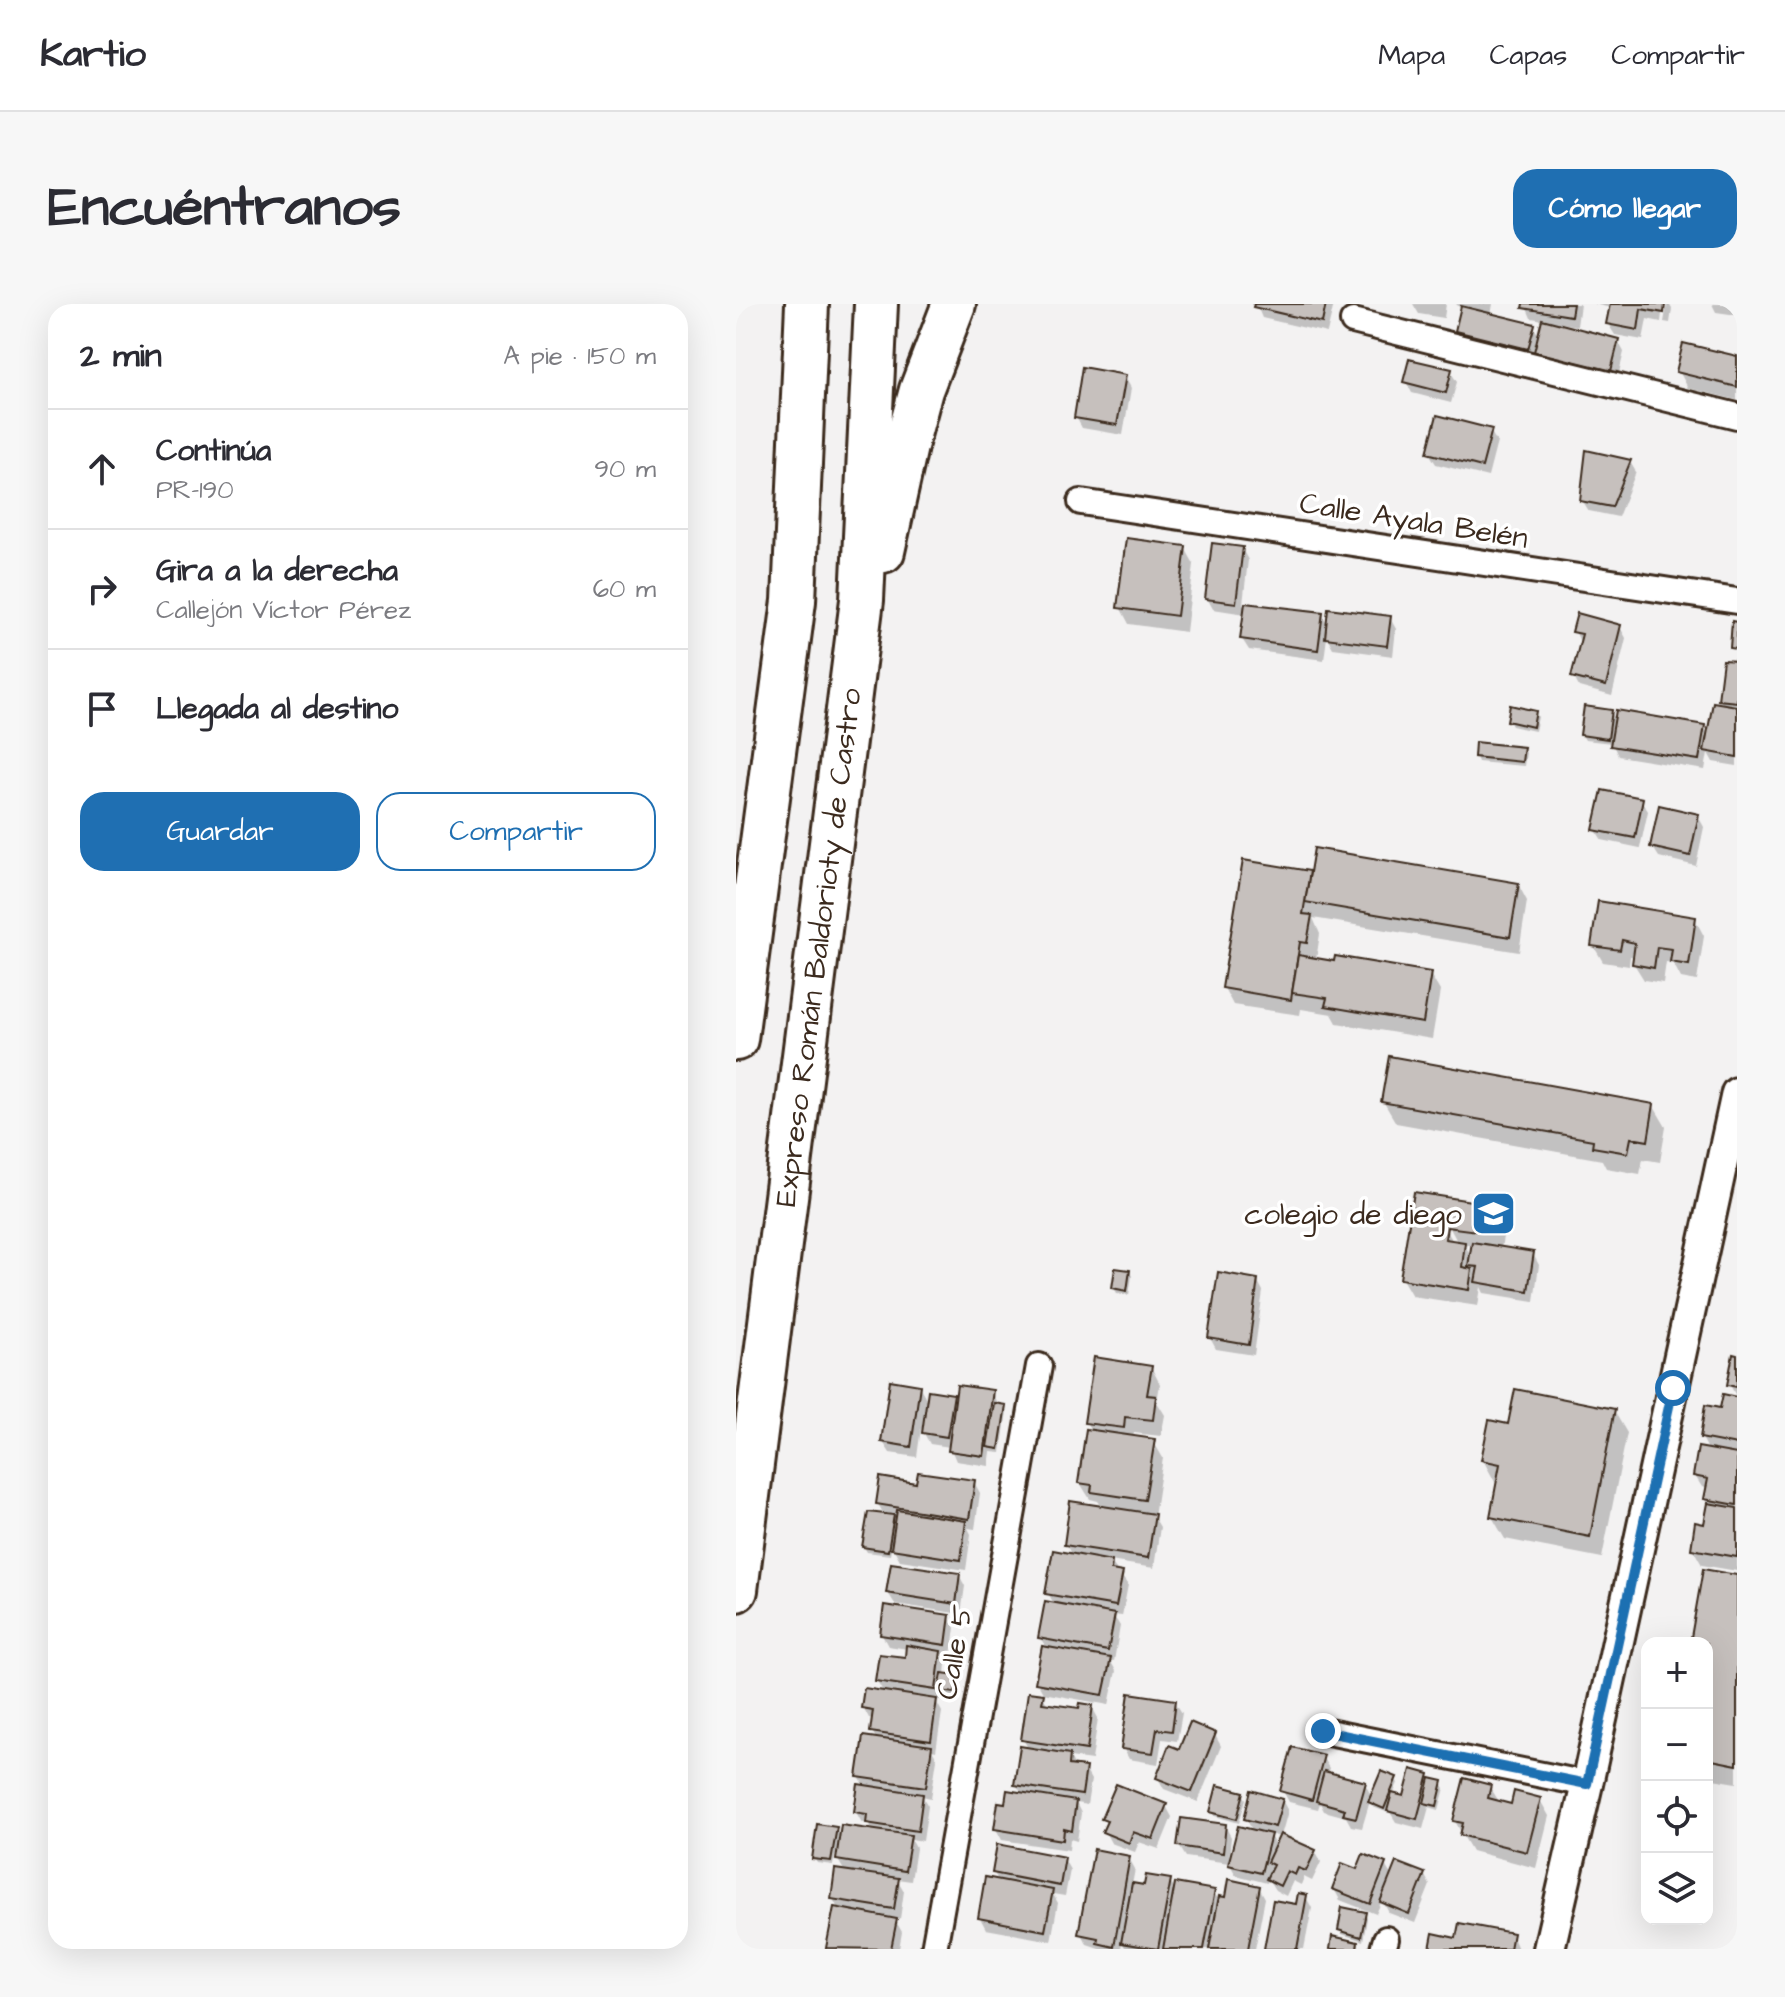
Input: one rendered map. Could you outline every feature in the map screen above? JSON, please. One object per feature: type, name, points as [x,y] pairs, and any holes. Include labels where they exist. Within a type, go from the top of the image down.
[{"type":"highway","points":[[736,1039],[794,601],[807,304]]},
{"type":"highway","name":"Expreso Román Baldorioty de Castro","points":[[736,1590],[862,600],[876,304]]},
{"type":"highway","points":[[862,600],[884,549],[921,390],[954,304]]},
{"type":"street","points":[[1353,321],[1737,416]]},
{"type":"street","name":"Calle Ayala Belén","points":[[1081,502],[1737,601]]},
{"type":"street","points":[[1549,1949],[1737,1093]]},
{"type":"street","name":"Calle 5","points":[[936,1949],[1039,1366]]},
{"type":"street","points":[[1323,1731],[1587,1784]]},
{"type":"building","points":[[1254,304],[1326,304],[1322,323],[1253,307]]},
{"type":"building","points":[[1523,304],[1573,304],[1571,316],[1522,308]]},
{"type":"building","points":[[1610,304],[1665,304],[1664,313],[1641,309],[1638,330],[1606,324]]},
{"type":"building","points":[[1461,306],[1535,324],[1528,349],[1455,331]]},
{"type":"building","points":[[1542,319],[1619,339],[1611,371],[1534,352]]},
{"type":"building","points":[[1683,343],[1737,356],[1737,387],[1676,372]]},
{"type":"building","points":[[1409,359],[1452,369],[1446,393],[1403,382]]},
{"type":"building","points":[[1082,367],[1126,375],[1117,425],[1074,418]]},
{"type":"building","points":[[1437,415],[1492,429],[1482,467],[1427,453]]},
{"type":"building","points":[[1586,450],[1631,460],[1612,507],[1580,501]]},
{"type":"building","points":[[1126,538],[1186,546],[1177,616],[1117,608]]},
{"type":"building","points":[[1212,543],[1243,547],[1236,603],[1205,599]]},
{"type":"building","points":[[1245,603],[1323,612],[1318,650],[1240,639]]},
{"type":"building","points":[[1328,608],[1391,616],[1387,646],[1325,638]]},
{"type":"building","points":[[1577,613],[1621,625],[1606,686],[1571,677],[1582,634],[1572,632]]},
{"type":"building","points":[[1732,621],[1737,622],[1737,649],[1730,648]]},
{"type":"building","points":[[1723,660],[1737,661],[1737,702],[1718,700]]},
{"type":"building","points":[[1713,702],[1737,706],[1737,757],[1704,751]]},
{"type":"building","points":[[1510,705],[1536,711],[1533,727],[1507,721]]},
{"type":"building","points":[[1584,706],[1612,710],[1608,739],[1580,735]]},
{"type":"building","points":[[1616,710],[1705,725],[1699,760],[1610,746]]},
{"type":"building","points":[[1475,742],[1524,747],[1522,762],[1474,757]]},
{"type":"building","points":[[1602,790],[1643,798],[1635,838],[1593,830]]},
{"type":"building","points":[[1659,805],[1699,814],[1690,856],[1650,847]]},
{"type":"building","points":[[1314,848],[1519,883],[1510,937],[1305,902]]},
{"type":"building","points":[[1243,860],[1310,871],[1303,914],[1312,915],[1307,943],[1300,942],[1291,1000],[1222,988]]},
{"type":"building","points":[[1598,901],[1696,917],[1689,965],[1670,962],[1672,949],[1657,947],[1654,968],[1632,964],[1635,943],[1622,940],[1620,950],[1591,946]]},
{"type":"building","points":[[1298,955],[1334,961],[1335,956],[1431,972],[1423,1023],[1325,1006],[1327,998],[1292,993]]},
{"type":"building","points":[[1389,1056],[1654,1104],[1648,1141],[1631,1138],[1628,1153],[1592,1147],[1593,1140],[1381,1102]]},
{"type":"building","points":[[1414,1192],[1497,1205],[1492,1233],[1447,1227],[1445,1239],[1465,1242],[1462,1267],[1472,1269],[1469,1290],[1400,1279]]},
{"type":"building","points":[[1472,1242],[1534,1252],[1528,1291],[1475,1282],[1478,1267],[1468,1266]]},
{"type":"building","points":[[1115,1268],[1130,1270],[1127,1291],[1112,1288]]},
{"type":"building","points":[[1218,1272],[1258,1279],[1249,1345],[1208,1338]]},
{"type":"building","points":[[1733,1354],[1737,1355],[1737,1387],[1727,1385]]},
{"type":"building","points":[[1094,1357],[1152,1366],[1147,1395],[1156,1396],[1153,1420],[1125,1417],[1124,1428],[1084,1423]]},
{"type":"building","points":[[890,1380],[920,1385],[911,1447],[881,1442]]},
{"type":"building","points":[[957,1385],[993,1390],[984,1456],[948,1451]]},
{"type":"building","points":[[1515,1389],[1615,1409],[1590,1537],[1490,1517],[1500,1464],[1481,1460],[1489,1420],[1508,1424]]},
{"type":"building","points":[[928,1390],[954,1394],[947,1437],[922,1433]]},
{"type":"building","points":[[1723,1394],[1737,1397],[1737,1445],[1700,1438],[1705,1405],[1720,1408]]},
{"type":"building","points":[[994,1403],[1006,1405],[999,1449],[987,1447]]},
{"type":"building","points":[[1086,1429],[1155,1439],[1145,1500],[1091,1492],[1092,1485],[1078,1483]]},
{"type":"building","points":[[1698,1447],[1737,1454],[1737,1505],[1704,1499],[1708,1479],[1693,1476]]},
{"type":"building","points":[[918,1472],[975,1480],[969,1519],[876,1504],[880,1477],[916,1483]]},
{"type":"building","points":[[1070,1501],[1155,1514],[1148,1558],[1064,1545]]},
{"type":"building","points":[[1708,1503],[1737,1508],[1737,1557],[1691,1549],[1695,1522],[1704,1524]]},
{"type":"building","points":[[897,1510],[966,1521],[961,1560],[891,1549]]},
{"type":"building","points":[[868,1512],[894,1515],[888,1551],[862,1547]]},
{"type":"building","points":[[1053,1550],[1112,1561],[1111,1570],[1123,1572],[1116,1606],[1045,1594]]},
{"type":"building","points":[[891,1563],[960,1573],[956,1604],[886,1593]]},
{"type":"building","points":[[1703,1569],[1737,1575],[1737,1765],[1713,1760],[1713,1637],[1691,1637]]},
{"type":"building","points":[[1045,1601],[1115,1614],[1108,1651],[1038,1638]]},
{"type":"building","points":[[884,1605],[950,1615],[946,1645],[880,1635]]},
{"type":"building","points":[[906,1645],[941,1651],[936,1690],[875,1681],[879,1654],[905,1657]]},
{"type":"building","points":[[1042,1646],[1111,1658],[1103,1695],[1035,1683]]},
{"type":"building","points":[[942,1673],[957,1675],[955,1693],[939,1691]]},
{"type":"building","points":[[864,1688],[937,1699],[931,1741],[870,1732],[873,1710],[861,1708]]},
{"type":"building","points":[[1028,1692],[1044,1694],[1042,1703],[1079,1708],[1080,1703],[1093,1705],[1087,1750],[1021,1740]]},
{"type":"building","points":[[1129,1693],[1176,1700],[1172,1731],[1157,1729],[1153,1753],[1121,1749]]},
{"type":"building","points":[[1190,1722],[1216,1733],[1192,1792],[1156,1778],[1169,1745],[1179,1749]]},
{"type":"building","points":[[863,1736],[932,1746],[926,1787],[857,1777]]},
{"type":"building","points":[[1020,1746],[1070,1754],[1069,1765],[1086,1767],[1082,1795],[1014,1785]]},
{"type":"building","points":[[1292,1747],[1324,1755],[1312,1800],[1280,1791]]},
{"type":"building","points":[[1411,1769],[1429,1774],[1417,1819],[1387,1811],[1392,1793],[1404,1796]]},
{"type":"building","points":[[1324,1771],[1366,1782],[1356,1818],[1343,1815],[1345,1809],[1316,1801]]},
{"type":"building","points":[[1381,1771],[1397,1777],[1384,1809],[1368,1802]]},
{"type":"building","points":[[1430,1778],[1443,1781],[1437,1806],[1424,1803]]},
{"type":"building","points":[[1464,1778],[1491,1785],[1488,1798],[1511,1804],[1514,1791],[1541,1798],[1527,1852],[1460,1835],[1463,1823],[1453,1821]]},
{"type":"building","points":[[858,1784],[923,1794],[918,1831],[866,1823],[867,1814],[854,1812]]},
{"type":"building","points":[[1116,1784],[1167,1804],[1153,1839],[1133,1832],[1129,1843],[1102,1832],[1107,1821],[1101,1819]]},
{"type":"building","points":[[1217,1785],[1244,1792],[1237,1819],[1210,1812]]},
{"type":"building","points":[[1007,1790],[1076,1801],[1072,1831],[1064,1829],[1063,1840],[994,1829],[998,1802],[1005,1803]]},
{"type":"building","points":[[1251,1790],[1283,1799],[1275,1827],[1244,1819]]},
{"type":"building","points":[[1181,1818],[1226,1824],[1223,1853],[1177,1846]]},
{"type":"building","points":[[817,1824],[837,1827],[831,1861],[812,1859]]},
{"type":"building","points":[[841,1825],[911,1835],[905,1871],[836,1860]]},
{"type":"building","points":[[1238,1826],[1271,1834],[1261,1873],[1228,1865]]},
{"type":"building","points":[[1280,1834],[1316,1850],[1306,1871],[1298,1868],[1295,1875],[1287,1871],[1280,1886],[1266,1879],[1273,1865],[1267,1862]]},
{"type":"building","points":[[997,1844],[1065,1857],[1060,1886],[992,1873]]},
{"type":"building","points":[[1094,1849],[1130,1856],[1114,1947],[1097,1943],[1098,1938],[1078,1934]]},
{"type":"building","points":[[1363,1854],[1386,1863],[1370,1904],[1332,1889],[1342,1863],[1357,1869]]},
{"type":"building","points":[[1396,1862],[1425,1873],[1409,1914],[1380,1902]]},
{"type":"building","points":[[835,1869],[899,1878],[894,1909],[831,1899]]},
{"type":"building","points":[[1146,1875],[1171,1879],[1158,1949],[1121,1943],[1132,1883],[1144,1885]]},
{"type":"building","points":[[985,1877],[1053,1890],[1045,1931],[978,1918]]},
{"type":"building","points":[[1228,1879],[1260,1886],[1248,1949],[1209,1949],[1219,1896],[1225,1897]]},
{"type":"building","points":[[1175,1883],[1215,1890],[1204,1949],[1163,1949]]},
{"type":"building","points":[[1298,1893],[1307,1895],[1297,1949],[1264,1949],[1273,1900],[1296,1904]]},
{"type":"building","points":[[834,1907],[897,1919],[891,1949],[826,1948]]},
{"type":"building","points":[[1342,1907],[1366,1912],[1361,1937],[1338,1930]]},
{"type":"building","points":[[1459,1923],[1513,1933],[1510,1949],[1430,1949],[1433,1933],[1456,1938]]},
{"type":"building","points":[[1332,1936],[1358,1942],[1357,1949],[1330,1949]]},
{"type":"place","name":"colegio de diego","points":[[1493,1214]]},
{"type":"route","points":[[1323,1731],[1587,1784],[1673,1388]]}]
